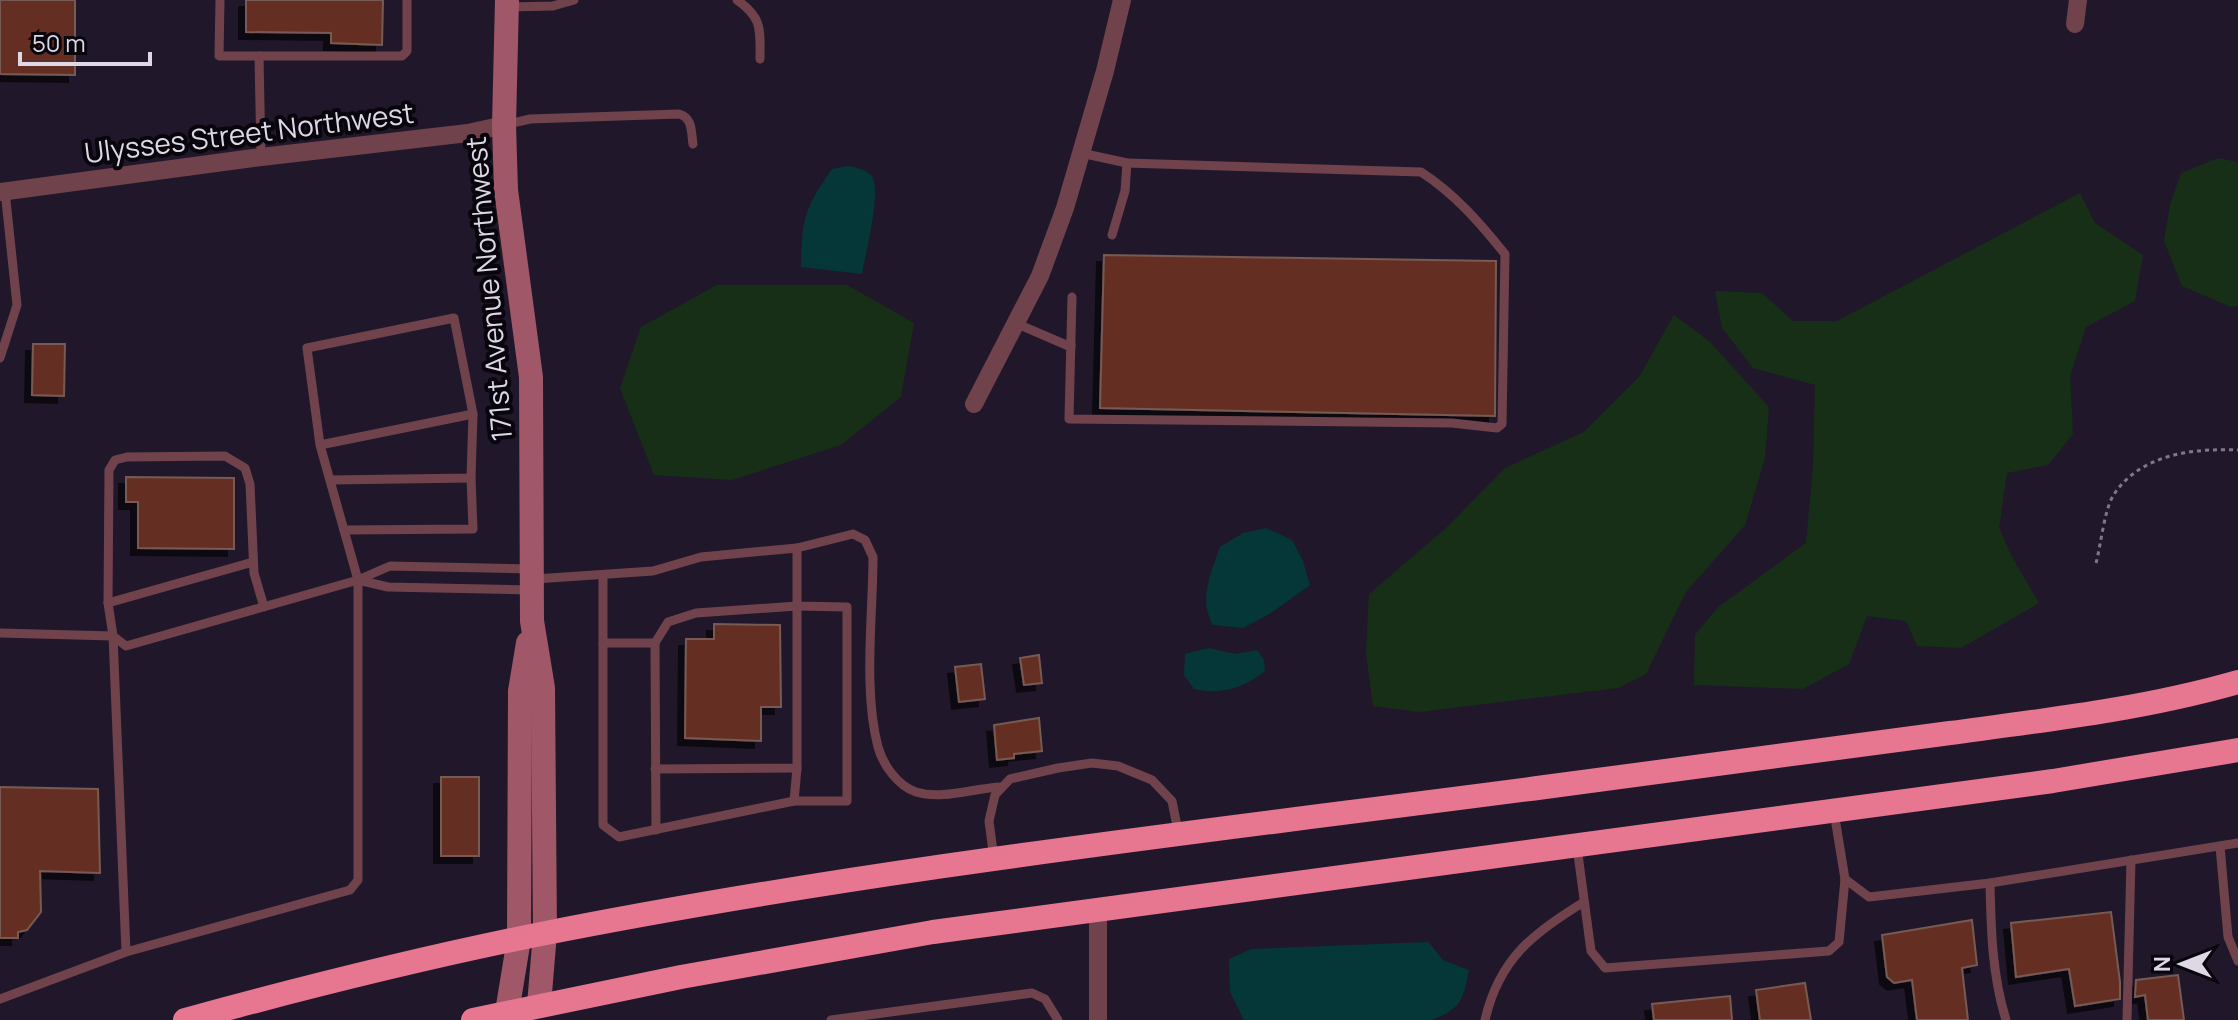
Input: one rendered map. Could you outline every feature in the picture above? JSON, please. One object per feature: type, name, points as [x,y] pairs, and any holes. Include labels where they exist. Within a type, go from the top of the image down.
[{"type":"highway","points":[[185,1020],[300,989],[545,933],[791,890],[994,859],[2081,715],[2157,702],[2238,682]]},
{"type":"highway","points":[[473,1020],[539,1013],[818,951],[1098,908],[1834,812],[2053,781],[2238,750]]},
{"type":"street","points":[[974,404],[1040,276],[1065,208],[1122,0]]},
{"type":"street","points":[[2075,24],[2078,0]]},
{"type":"street","name":"171st Avenue Northwest","points":[[507,4],[504,125],[510,228],[531,377],[532,621],[543,688],[545,933],[539,1013]]},
{"type":"street","name":"Ulysses Street Northwest","points":[[2,192],[468,133],[504,125]]},
{"type":"street","name":"171st Avenue Northwest","points":[[506,1016],[519,939],[520,691],[532,621]]},
{"type":"street","points":[[1098,908],[1098,1020]]},
{"type":"lane","points":[[220,0],[219,56],[402,56],[407,51],[407,0]]},
{"type":"lane","points":[[507,4],[553,6],[574,0]]},
{"type":"lane","points":[[737,0],[754,12],[760,59]]},
{"type":"lane","points":[[259,56],[261,157]]},
{"type":"lane","points":[[504,125],[530,119],[679,114],[690,123],[693,144]]},
{"type":"lane","points":[[1072,297],[1069,419],[1452,423],[1497,428],[1502,424],[1505,254],[1468,211],[1437,182],[1421,172],[1127,163],[1081,153]]},
{"type":"lane","points":[[1112,235],[1125,191],[1127,163]]},
{"type":"lane","points":[[0,358],[17,305],[2,192]]},
{"type":"lane","points":[[0,999],[126,952],[350,890],[358,880],[358,580],[320,445],[307,348],[454,318],[473,414],[473,529],[344,530]]},
{"type":"lane","points":[[1015,323],[1071,347]]},
{"type":"lane","points":[[320,445],[473,414]]},
{"type":"lane","points":[[126,952],[113,636],[108,603],[109,470],[115,460],[127,457],[225,456],[245,468],[250,484],[253,562],[264,607]]},
{"type":"lane","points":[[330,480],[471,478]]},
{"type":"lane","points":[[358,580],[388,587],[603,576],[653,571],[701,557],[797,548],[853,534],[865,540],[873,557],[872,705],[878,747],[890,771],[906,787],[930,795],[1001,787]]},
{"type":"lane","points":[[794,801],[797,768],[797,548]]},
{"type":"lane","points":[[108,603],[253,562]]},
{"type":"lane","points":[[0,633],[113,636],[126,646],[358,580],[390,566],[532,580]]},
{"type":"lane","points":[[603,576],[603,825],[619,837],[656,830],[794,801],[847,801],[847,607],[797,606],[696,613],[668,622],[655,643],[656,830]]},
{"type":"lane","points":[[603,643],[655,643]]},
{"type":"lane","points":[[994,859],[989,821],[995,795],[1001,787],[1010,779],[1092,763],[1118,766],[1152,780],[1172,801],[1179,835]]},
{"type":"lane","points":[[655,769],[797,768]]},
{"type":"lane","points":[[1576,846],[1591,951],[1605,968],[1829,951],[1839,942],[1845,879],[1834,812]]},
{"type":"lane","points":[[1845,879],[1869,897],[1990,883],[2238,843]]},
{"type":"lane","points":[[2220,846],[2228,937],[2238,961]]},
{"type":"lane","points":[[2127,1020],[2131,860]]},
{"type":"lane","points":[[1990,883],[1992,949],[1998,995],[2006,1020]]},
{"type":"lane","points":[[1485,1020],[1488,1003],[1501,973],[1527,941],[1584,902]]},
{"type":"lane","points":[[831,1020],[891,1016],[1032,993],[1045,999],[1058,1020]]},
{"type":"path","points":[[2096,563],[2111,498],[2123,483],[2147,466],[2176,452],[2238,450]]},
{"type":"shaded area","points":[[2218,158],[2238,162],[2238,306],[2231,307],[2182,286],[2164,241],[2170,205],[2181,173]]},
{"type":"shaded area","points":[[847,166],[866,171],[874,182],[874,207],[862,274],[801,267],[804,225],[815,194],[832,169]]},
{"type":"shaded area","points":[[2080,193],[2095,223],[2143,255],[2135,301],[2086,327],[2070,375],[2073,434],[2048,465],[2007,473],[1999,528],[2039,603],[1961,648],[1917,646],[1906,621],[1867,616],[1849,664],[1803,689],[1694,685],[1695,635],[1718,607],[1806,543],[1813,467],[1815,385],[1753,368],[1722,328],[1715,291],[1762,293],[1793,321],[1837,321]]},
{"type":"shaded area","points":[[717,285],[847,285],[914,323],[901,397],[841,445],[732,480],[654,475],[620,388],[641,327]]},
{"type":"shaded area","points":[[1674,315],[1710,342],[1769,407],[1765,458],[1745,525],[1686,592],[1646,674],[1618,688],[1419,712],[1373,706],[1366,654],[1369,594],[1445,529],[1505,468],[1584,432],[1639,377]]},
{"type":"shaded area","points":[[1266,528],[1292,540],[1303,561],[1310,585],[1271,613],[1243,628],[1213,625],[1206,596],[1220,547],[1243,533]]},
{"type":"shaded area","points":[[1209,648],[1235,654],[1257,650],[1264,660],[1265,671],[1232,689],[1194,689],[1184,675],[1185,654]]},
{"type":"shaded area","points":[[1428,942],[1443,960],[1469,970],[1460,1002],[1432,1020],[1244,1020],[1230,992],[1229,959],[1251,949]]},
{"type":"building","points":[[0,0],[75,0],[75,75],[0,74]]},
{"type":"building","points":[[246,0],[383,0],[382,45],[331,43],[331,33],[246,32]]},
{"type":"building","points":[[1104,255],[1496,261],[1495,416],[1100,408]]},
{"type":"building","points":[[33,344],[65,344],[64,396],[32,395]]},
{"type":"building","points":[[126,477],[234,478],[234,549],[138,548],[138,502],[126,502]]},
{"type":"building","points":[[714,624],[780,625],[781,707],[761,707],[761,741],[685,738],[686,639],[714,639]]},
{"type":"building","points":[[1039,655],[1042,683],[1024,685],[1020,658]]},
{"type":"building","points":[[981,664],[985,699],[959,702],[955,667]]},
{"type":"building","points":[[1039,718],[1042,751],[1014,754],[1014,758],[997,760],[994,725]]},
{"type":"building","points":[[441,777],[479,777],[479,856],[441,856]]},
{"type":"building","points":[[0,787],[98,789],[100,873],[40,871],[41,912],[27,930],[18,932],[18,938],[0,938]]},
{"type":"building","points":[[2111,912],[2120,999],[2075,1006],[2069,969],[2016,977],[2011,923]]},
{"type":"building","points":[[1972,920],[1977,965],[1962,968],[1968,1020],[1917,1020],[1912,980],[1894,983],[1887,977],[1882,935]]},
{"type":"building","points":[[2178,975],[2184,1020],[2148,1020],[2145,995],[2135,997],[2136,980]]},
{"type":"building","points":[[1805,983],[1811,1020],[1760,1020],[1756,990]]},
{"type":"building","points":[[1730,996],[1732,1020],[1654,1020],[1652,1004]]}]
